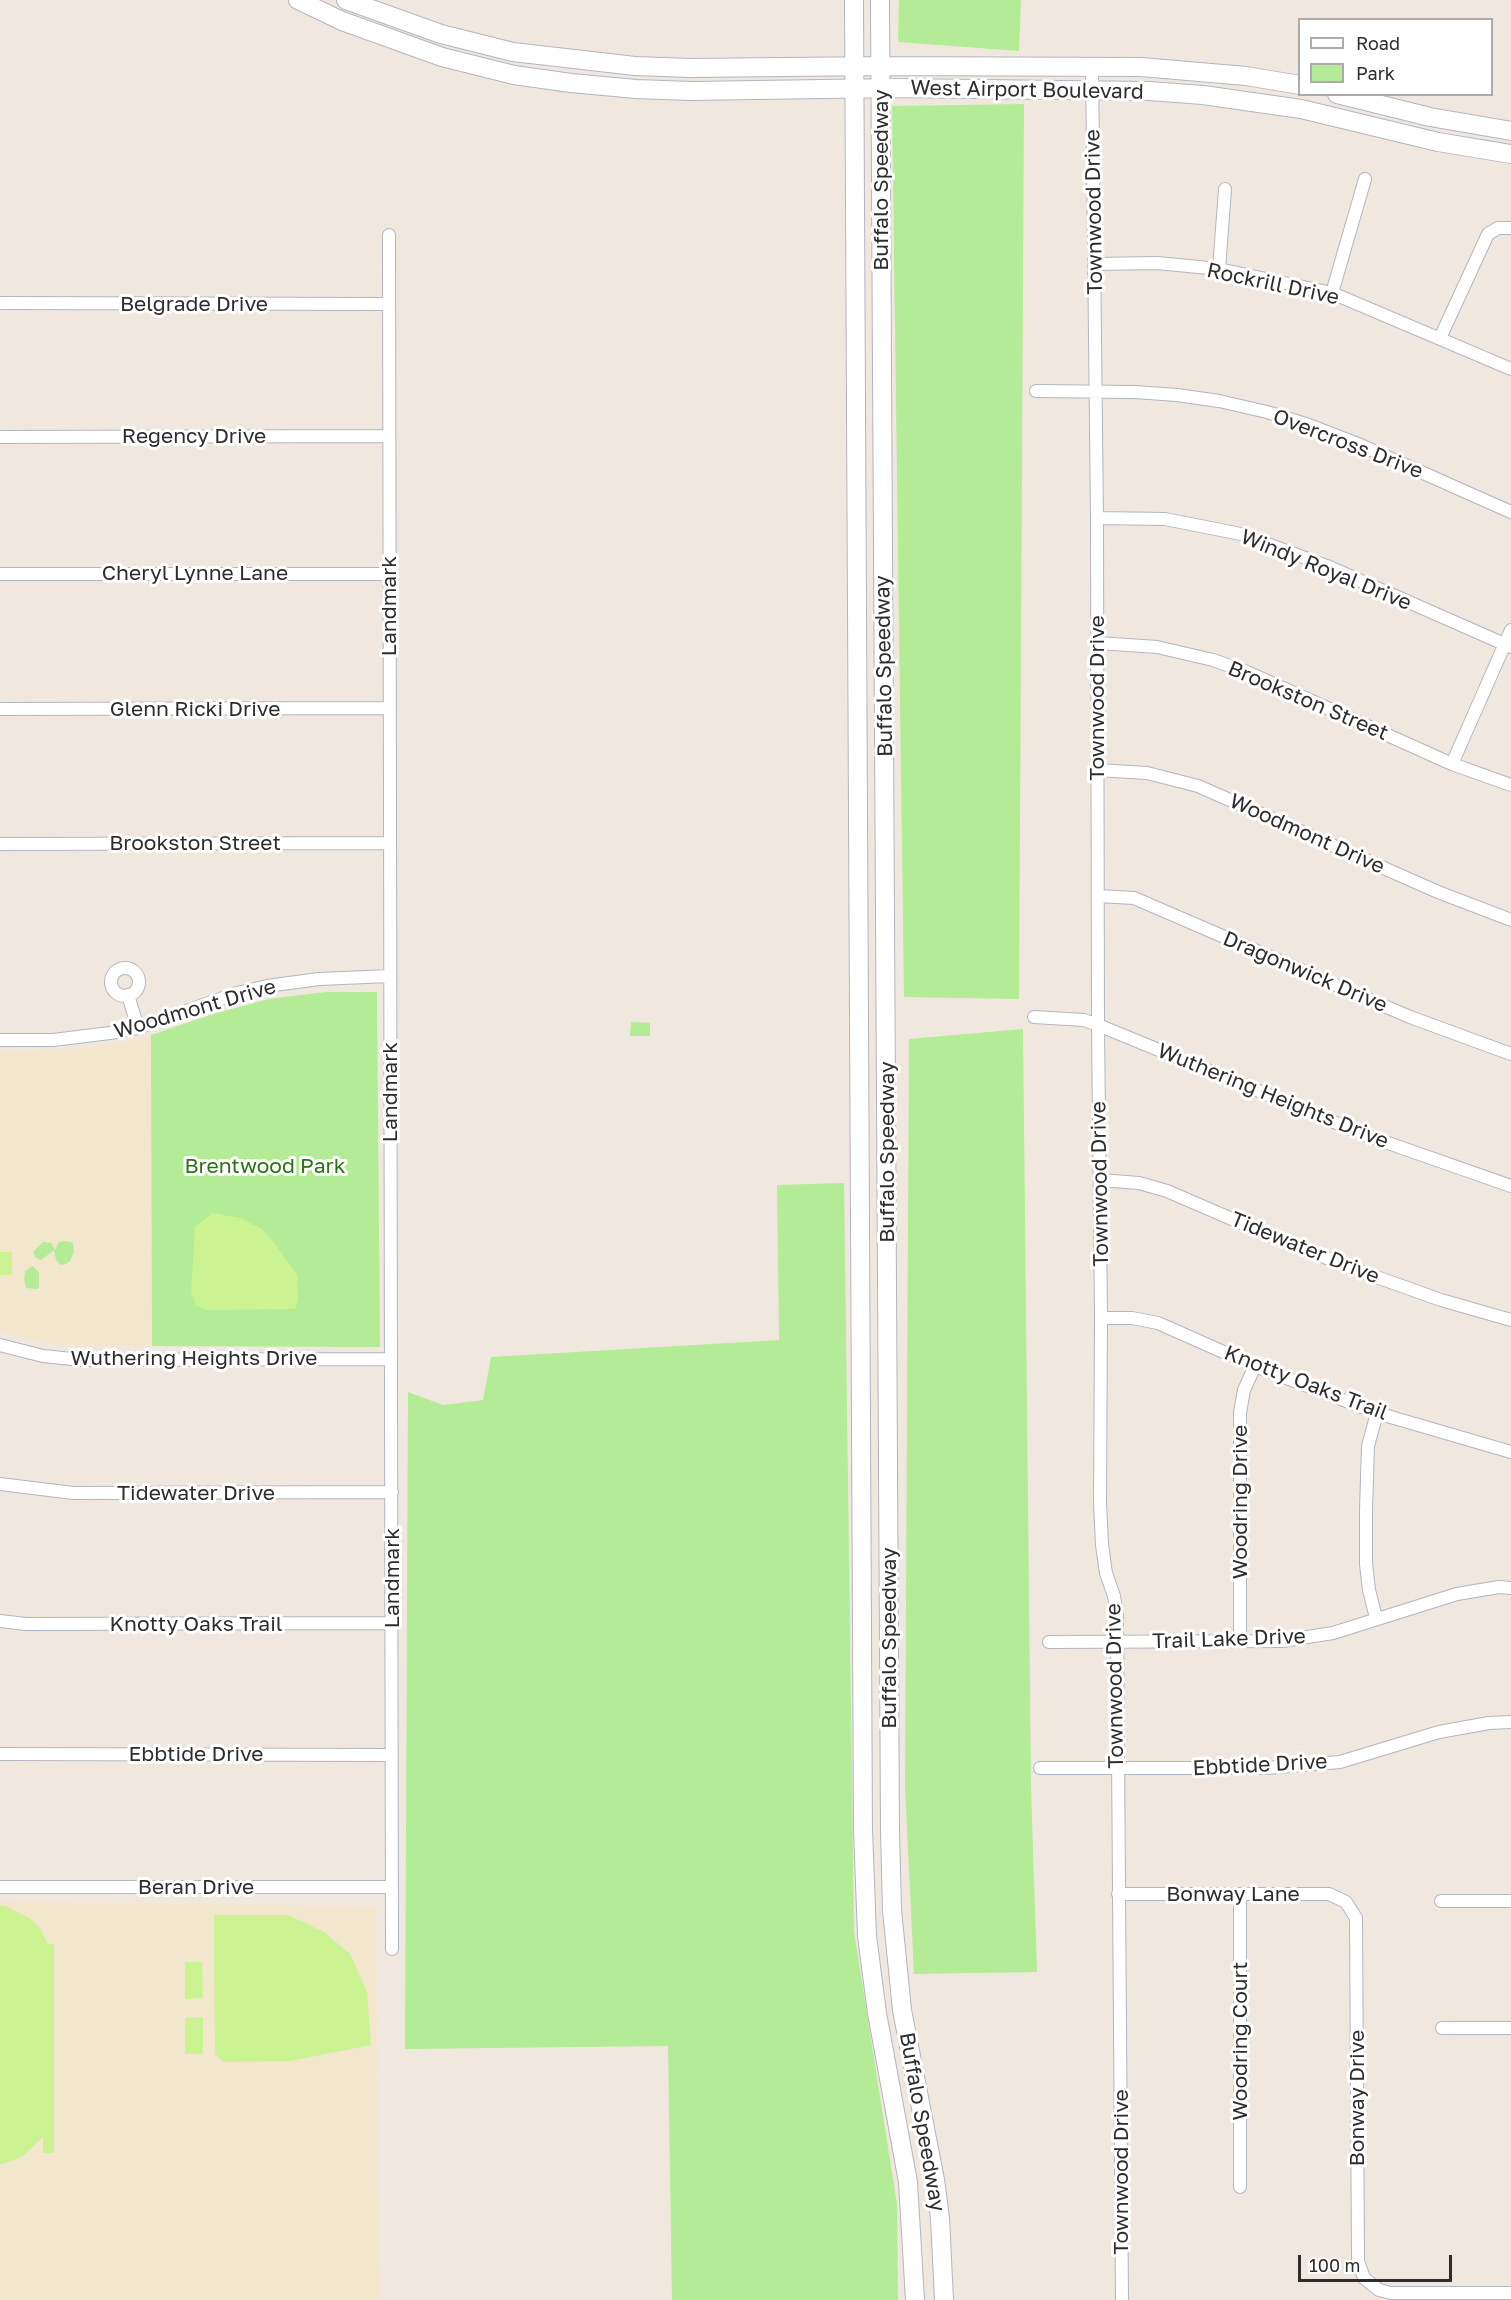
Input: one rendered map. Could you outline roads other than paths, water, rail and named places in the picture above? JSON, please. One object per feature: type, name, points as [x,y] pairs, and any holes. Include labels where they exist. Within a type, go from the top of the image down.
[{"type":"main road","name":"West Airport Boulevard","points":[[298,0],[342,21],[442,57],[514,75],[571,83],[691,91],[880,88],[1092,89],[1160,92],[1242,100],[1301,109],[1438,142],[1511,154]]},
{"type":"main road","name":"West Airport Boulevard","points":[[346,0],[441,34],[513,52],[635,66],[690,68],[1092,65],[1195,71],[1298,86]]},
{"type":"main road","name":"Buffalo Speedway","points":[[854,0],[863,1830],[867,1936],[877,2013],[908,2182],[915,2300]]},
{"type":"main road","name":"Buffalo Speedway","points":[[880,0],[892,1910],[902,2010],[935,2180],[940,2218],[944,2300]]},
{"type":"main road","points":[[390,17],[391,39]]},
{"type":"main road","points":[[1242,100],[1270,93],[1363,113],[1371,112],[1378,99]]},
{"type":"main road","points":[[1347,96],[1378,99],[1462,123],[1511,131]]},
{"type":"main road","points":[[855,285],[882,285]]},
{"type":"main road","points":[[856,450],[882,451]]},
{"type":"main road","points":[[857,618],[883,618]]},
{"type":"main road","points":[[858,785],[885,785]]},
{"type":"main road","points":[[860,949],[886,949]]},
{"type":"main road","points":[[860,1118],[887,1118]]},
{"type":"main road","points":[[861,1284],[888,1284]]},
{"type":"main road","points":[[861,1450],[888,1450]]},
{"type":"main road","points":[[861,1622],[890,1622]]},
{"type":"main road","points":[[863,1830],[890,1830]]},
{"type":"main road","points":[[877,2013],[902,2010]]},
{"type":"main road","points":[[908,2182],[935,2180]]},
{"type":"street","name":"Townwood Drive","points":[[1092,65],[1098,643],[1102,1545],[1106,1573],[1114,1596],[1117,1642],[1122,2300]]},
{"type":"street","points":[[1332,293],[1365,179]]},
{"type":"street","points":[[1219,269],[1225,189]]},
{"type":"street","points":[[1440,338],[1488,234],[1498,228],[1511,228]]},
{"type":"street","name":"Landmark","points":[[389,235],[392,1949]]},
{"type":"street","name":"Rockrill Drive","points":[[1094,264],[1157,263],[1219,269],[1332,293],[1511,369]]},
{"type":"street","name":"Belgrade Drive","points":[[0,303],[389,304]]},
{"type":"street","name":"Overcross Drive","points":[[1036,391],[1096,390],[1177,395],[1219,401],[1267,412],[1358,444],[1511,512]]},
{"type":"street","name":"Regency Drive","points":[[0,437],[389,436]]},
{"type":"street","name":"Windy Royal Drive","points":[[1097,518],[1165,519],[1241,534],[1327,566],[1508,646]]},
{"type":"street","name":"Cheryl Lynne Lane","points":[[0,574],[389,574]]},
{"type":"street","points":[[1452,764],[1508,646],[1511,630]]},
{"type":"street","name":"Brookston Street","points":[[1098,643],[1157,647],[1214,660],[1247,672],[1452,764],[1511,785]]},
{"type":"street","name":"Glenn Ricki Drive","points":[[0,709],[389,708]]},
{"type":"street","name":"Woodmont Drive","points":[[1097,770],[1147,773],[1198,786],[1438,892],[1511,920]]},
{"type":"street","name":"Brookston Street","points":[[0,844],[389,843]]},
{"type":"street","name":"Dragonwick Drive","points":[[1098,896],[1134,898],[1410,1017],[1511,1054]]},
{"type":"street","name":"Woodmont Drive","points":[[0,1040],[53,1040],[84,1037],[138,1028],[237,993],[267,986],[319,979],[390,976]]},
{"type":"street","points":[[128,995],[138,1028]]},
{"type":"street","name":"Wuthering Heights Drive","points":[[1034,1017],[1084,1020],[1368,1136],[1511,1186]]},
{"type":"street","name":"Tidewater Drive","points":[[1100,1180],[1138,1183],[1167,1191],[1354,1269],[1441,1300],[1511,1320]]},
{"type":"street","name":"Knotty Oaks Trail","points":[[1101,1318],[1132,1318],[1158,1323],[1255,1366],[1377,1413],[1511,1452]]},
{"type":"street","name":"Wuthering Heights Drive","points":[[0,1345],[43,1356],[82,1360],[390,1359]]},
{"type":"street","name":"Woodring Drive","points":[[1240,1641],[1240,1413],[1244,1390],[1255,1366]]},
{"type":"street","points":[[1376,1618],[1366,1564],[1366,1499],[1368,1446],[1377,1413]]},
{"type":"street","name":"Tidewater Drive","points":[[0,1484],[73,1493],[392,1492]]},
{"type":"street","name":"Trail Lake Drive","points":[[1049,1642],[1282,1641],[1333,1633],[1457,1594],[1499,1587],[1511,1588]]},
{"type":"street","name":"Knotty Oaks Trail","points":[[0,1621],[26,1624],[392,1623]]},
{"type":"street","name":"Ebbtide Drive","points":[[1040,1768],[1266,1768],[1340,1761],[1439,1732],[1489,1723],[1511,1722]]},
{"type":"street","name":"Ebbtide Drive","points":[[0,1754],[392,1755]]},
{"type":"street","name":"Beran Drive","points":[[0,1887],[392,1887]]},
{"type":"street","name":"Bonway Lane","points":[[1119,1894],[1329,1894],[1346,1902]]},
{"type":"street","name":"Woodring Court","points":[[1240,1894],[1240,2187]]},
{"type":"street","points":[[1441,1901],[1511,1900]]},
{"type":"street","name":"Bonway Drive","points":[[1346,1902],[1356,1918],[1358,2261],[1364,2278],[1379,2290],[1391,2293],[1511,2293]]},
{"type":"street","points":[[1442,2028],[1511,2028]]},
{"type":"park label","name":"Brentwood Park","points":[[265,1166]]}]
